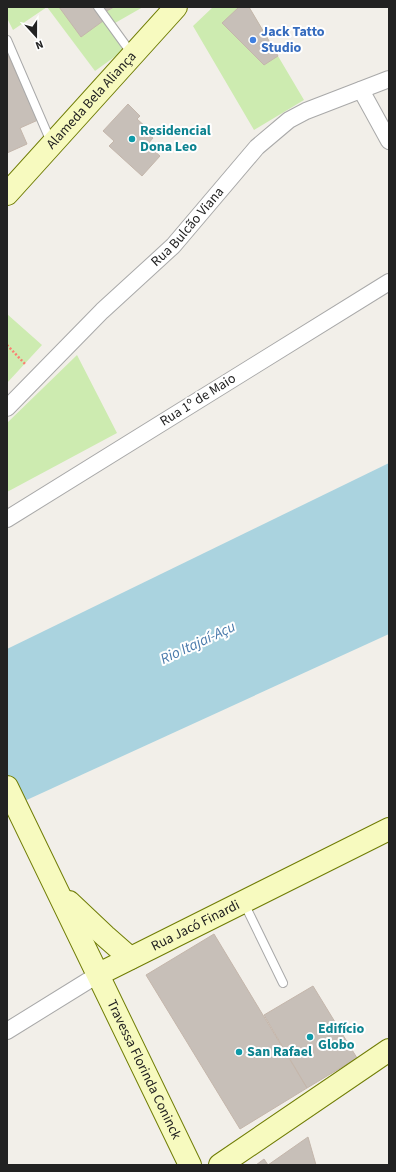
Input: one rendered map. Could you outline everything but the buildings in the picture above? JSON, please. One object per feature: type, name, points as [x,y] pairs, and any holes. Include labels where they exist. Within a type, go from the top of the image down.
[{"type":"street","name":"Alameda Bela Aliança","points":[[8,187],[52,143],[176,7]]},
{"type":"street","name":"Rua Bulcão Viana","points":[[7,408],[102,311],[173,246],[257,147],[295,117],[389,79]]},
{"type":"street","points":[[361,90],[389,141]]},
{"type":"street","name":"Rua 1º de Maio","points":[[7,519],[389,282]]},
{"type":"street","name":"Travessa Florinda Coninck","points":[[7,787],[99,974],[190,1165]]},
{"type":"street","name":"Rua Jacó Finardi","points":[[7,1031],[99,974],[389,829]]},
{"type":"street","points":[[58,891],[130,958]]},
{"type":"street","points":[[226,1163],[389,1050]]},
{"type":"lane","points":[[98,7],[132,55]]},
{"type":"lane","points":[[7,40],[52,143]]},
{"type":"lane","points":[[243,902],[283,983]]},
{"type":"path","points":[[7,345],[38,376]]},
{"type":"green space","points":[[7,7],[47,7],[13,30],[7,18]]},
{"type":"green space","points":[[47,7],[143,7],[108,27],[124,50],[95,71]]},
{"type":"green space","points":[[213,7],[249,7],[304,100],[254,130],[193,26]]},
{"type":"green space","points":[[7,314],[42,345],[7,383]]},
{"type":"green space","points":[[77,355],[117,433],[7,492],[7,423]]},
{"type":"water","name":"Rio Itajaí-Açu","points":[[389,463],[389,634],[7,809],[7,649]]},
{"type":"place","name":"Jack Tatto Studio","points":[[253,40]]},
{"type":"place","name":"Residencial Dona Leo","points":[[132,139]]},
{"type":"place","name":"Edifício Globo","points":[[310,1037]]},
{"type":"place","name":"San Rafael","points":[[239,1052]]}]
